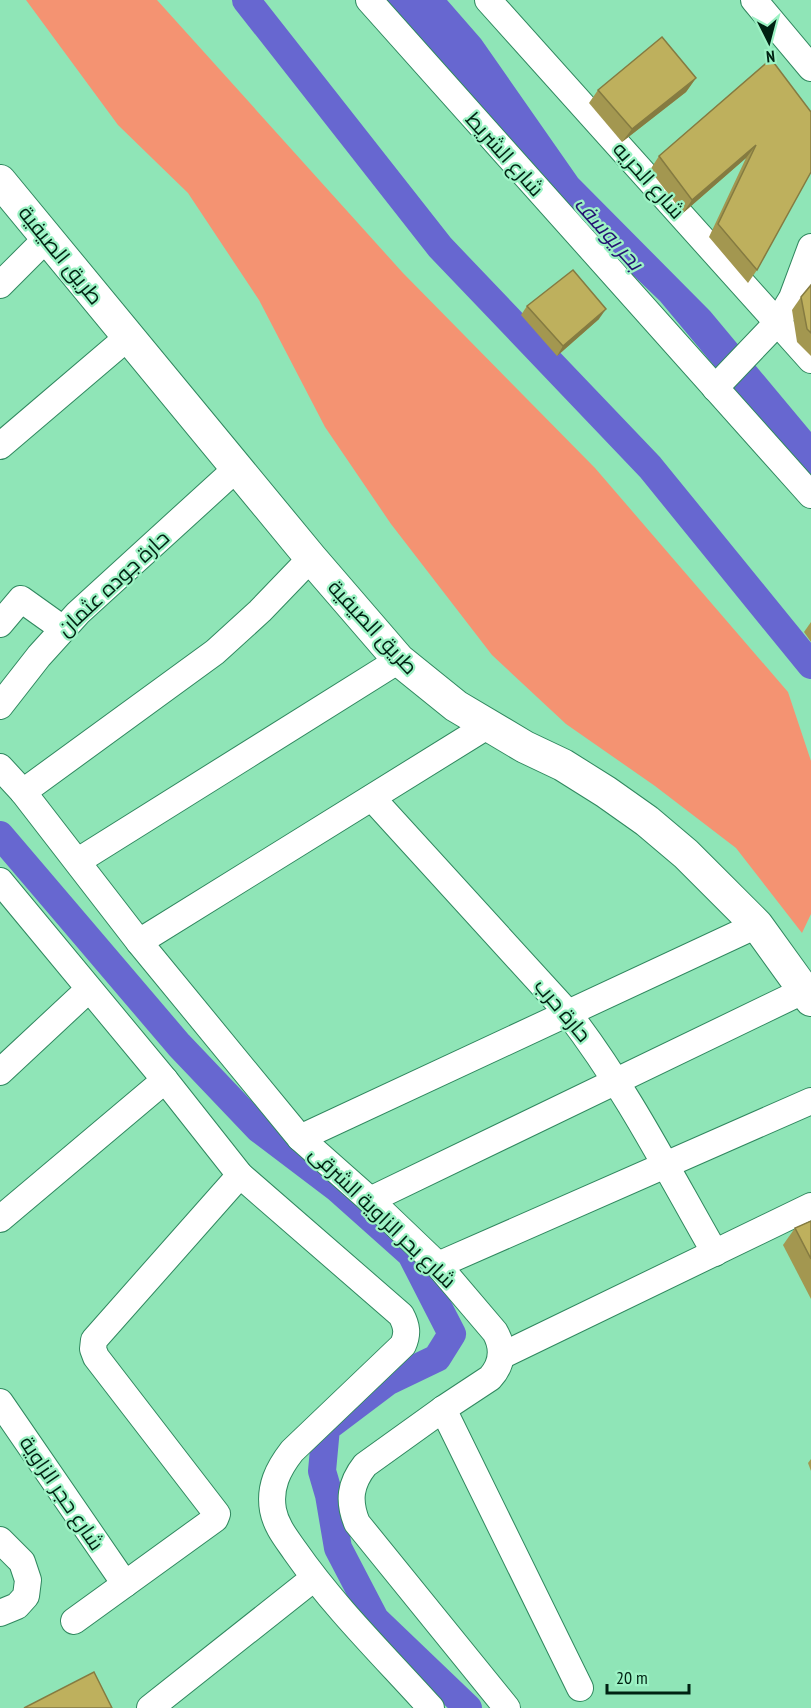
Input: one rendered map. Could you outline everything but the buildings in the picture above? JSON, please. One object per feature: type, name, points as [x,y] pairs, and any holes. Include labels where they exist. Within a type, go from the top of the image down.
[{"type":"street","name":"شارع الشريط","points":[[369,0],[719,384],[811,495]]},
{"type":"street","name":"شارع الحريه","points":[[488,0],[811,360]]},
{"type":"street","points":[[754,0],[811,68]]},
{"type":"street","name":"طريق الصيفية","points":[[0,181],[311,558],[399,660],[449,701],[487,726],[563,765],[606,792],[686,854],[757,925],[808,995]]},
{"type":"street","points":[[0,285],[47,238]]},
{"type":"street","points":[[719,384],[777,323],[792,298],[811,247]]},
{"type":"street","points":[[0,446],[128,337]]},
{"type":"street","name":"حارة جوده عثمان","points":[[0,706],[63,629],[237,468]]},
{"type":"street","points":[[23,792],[215,652],[260,611],[311,558]]},
{"type":"street","points":[[0,624],[21,599],[63,629]]},
{"type":"street","points":[[78,861],[399,660]]},
{"type":"street","points":[[139,942],[487,726]]},
{"type":"street","name":"شارع بحر الزاوية الشرقى","points":[[0,767],[23,792],[139,942],[300,1138],[438,1265],[495,1332],[499,1339],[501,1356]]},
{"type":"street","name":"حارة حرب","points":[[372,798],[568,1013],[617,1081],[715,1253]]},
{"type":"street","points":[[0,881],[165,1080],[240,1175],[401,1315],[407,1329],[403,1345],[292,1451],[282,1464],[274,1480],[273,1513],[279,1528],[314,1578],[431,1708]]},
{"type":"street","points":[[300,1138],[757,925]]},
{"type":"street","points":[[0,1072],[89,989]]},
{"type":"street","points":[[370,1200],[617,1081],[808,995]]},
{"type":"street","points":[[0,1219],[165,1080]]},
{"type":"street","points":[[438,1265],[811,1101]]},
{"type":"street","points":[[74,1621],[215,1519],[218,1514],[96,1357],[93,1350],[94,1340],[240,1175]]},
{"type":"street","points":[[507,1708],[360,1528],[352,1511],[350,1499],[352,1487],[358,1475],[366,1466],[443,1409],[490,1378],[496,1372],[501,1356],[811,1206]]},
{"type":"street","name":"شارع حجر الزاوية","points":[[0,1402],[124,1584]]},
{"type":"street","points":[[443,1409],[580,1688]]},
{"type":"street","points":[[0,1540],[22,1562],[28,1580],[26,1596],[17,1606],[0,1613]]},
{"type":"street","points":[[150,1708],[314,1578]]},
{"type":"shaded area","points":[[26,0],[157,0],[403,273],[595,468],[788,692],[811,761],[811,914],[802,933],[736,848],[655,786],[566,724],[492,655],[391,524],[325,427],[259,300],[188,193],[118,125]]},
{"type":"water","name":"بحر يوسف","points":[[384,0],[447,0],[481,39],[578,178],[710,311],[811,432],[811,482],[660,301],[535,181]]},
{"type":"waterway","points":[[246,0],[440,247],[650,467],[811,665]]},
{"type":"waterway","points":[[0,835],[179,1045],[259,1129],[337,1188],[411,1254],[452,1334],[437,1358],[387,1382],[326,1428],[322,1471],[329,1495],[338,1548],[375,1619],[468,1708]]}]
